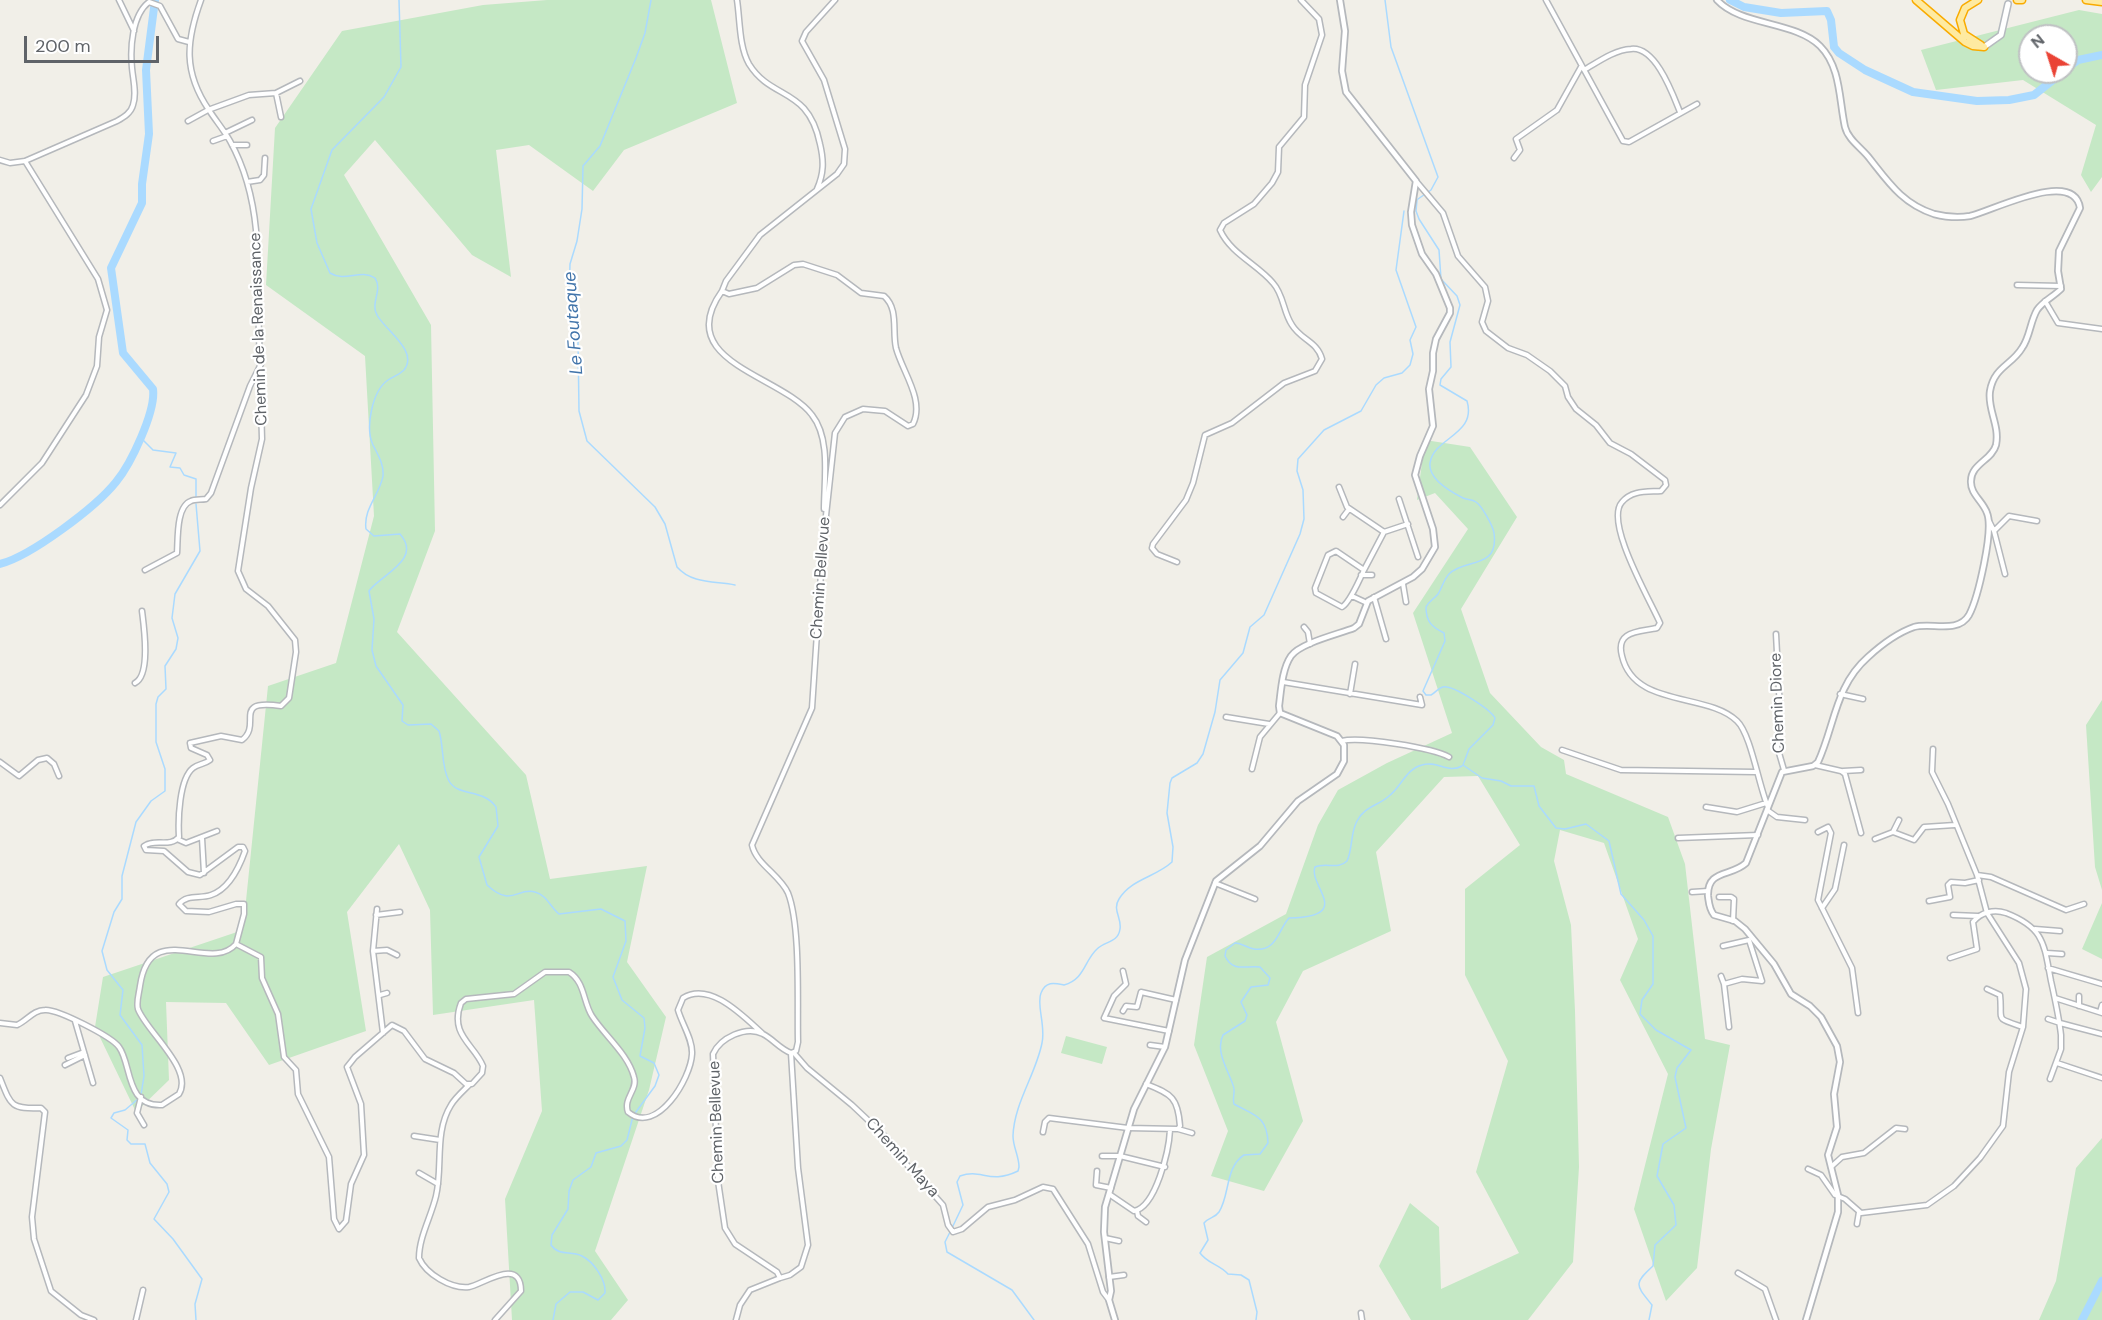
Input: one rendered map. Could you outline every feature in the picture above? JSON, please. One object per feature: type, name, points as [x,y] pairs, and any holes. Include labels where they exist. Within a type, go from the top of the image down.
[{"type":"highway","points":[[1916,0],[1965,42],[1973,46],[1984,47]]},
{"type":"highway","points":[[1978,0],[1965,8],[1960,25],[1969,39],[1984,47]]},
{"type":"highway","points":[[2016,0],[2022,0]]},
{"type":"highway","points":[[2086,0],[2102,2]]},
{"type":"main road","points":[[1984,47],[2001,35],[2008,4]]},
{"type":"street","points":[[119,0],[134,31]]},
{"type":"street","name":"Chemin de la Renaissance","points":[[177,839],[179,811],[187,778],[193,768],[210,760],[207,755],[192,750],[189,744],[198,739],[221,736],[242,740],[247,735],[253,707],[262,703],[281,706],[289,698],[296,652],[295,640],[268,606],[250,593],[243,584],[238,571],[250,488],[262,439],[256,230],[247,182],[232,145],[208,110],[190,67],[189,42],[201,0]]},
{"type":"street","points":[[737,0],[747,61],[761,77],[804,106],[816,125],[824,166],[817,190]]},
{"type":"street","points":[[825,528],[824,452],[819,426],[801,403],[728,359],[716,348],[710,335],[710,326],[717,299],[726,282],[760,235],[841,170],[845,155],[824,80],[802,41],[806,32],[835,0]]},
{"type":"street","points":[[1177,561],[1157,554],[1152,549],[1153,544],[1186,500],[1205,435],[1232,423],[1284,383],[1314,371],[1322,359],[1313,342],[1299,334],[1291,324],[1279,291],[1272,282],[1239,255],[1220,230],[1224,223],[1254,204],[1272,183],[1278,172],[1279,147],[1304,117],[1305,85],[1318,50],[1322,29],[1317,16],[1301,0]]},
{"type":"street","points":[[1280,713],[1283,682],[1292,654],[1310,644],[1354,628],[1359,624],[1367,603],[1374,597],[1403,584],[1422,569],[1435,547],[1433,529],[1415,475],[1420,456],[1433,426],[1430,389],[1436,339],[1450,313],[1436,274],[1422,254],[1412,225],[1411,212],[1416,181],[1346,92],[1342,71],[1346,31],[1340,0]]},
{"type":"street","points":[[1546,0],[1625,143],[1697,104]]},
{"type":"street","points":[[1717,0],[1731,10],[1769,23],[1819,45],[1832,64],[1841,92],[1847,132],[1893,190],[1905,200],[1932,213],[1947,217],[1967,216],[2046,190],[2062,190],[2075,197],[2080,208],[2058,256],[2062,286]]},
{"type":"street","points":[[0,160],[25,161],[117,121],[130,111],[135,98],[131,53],[134,31],[142,9],[152,1],[164,13],[176,36],[181,41],[189,42]]},
{"type":"street","points":[[1514,158],[1520,150],[1516,139],[1557,110],[1583,68],[1629,49],[1641,51],[1656,63],[1669,83],[1680,112]]},
{"type":"street","points":[[188,121],[208,110],[252,94],[276,93],[300,81]]},
{"type":"street","points":[[276,93],[281,117]]},
{"type":"street","points":[[213,141],[252,120]]},
{"type":"street","points":[[232,145],[248,145]]},
{"type":"street","points":[[247,182],[260,180],[264,175],[265,158]]},
{"type":"street","points":[[0,505],[42,463],[86,394],[97,366],[99,337],[107,310],[98,279],[25,161]]},
{"type":"street","name":"Chemin Diore","points":[[1416,181],[1443,213],[1458,256],[1485,287],[1488,302],[1482,322],[1486,331],[1508,348],[1527,355],[1550,371],[1565,386],[1568,397],[1576,409],[1596,426],[1610,443],[1631,454],[1665,480],[1666,485],[1661,491],[1634,493],[1622,501],[1617,509],[1617,524],[1637,578],[1660,623],[1655,629],[1632,632],[1625,636],[1621,649],[1622,659],[1631,675],[1644,686],[1722,712],[1738,722],[1747,738],[1767,807]]},
{"type":"street","name":"Chemin Bellevue","points":[[722,291],[729,294],[757,288],[794,265],[809,264],[837,274],[861,294],[884,296],[892,307],[897,350],[913,389],[915,420],[912,424],[906,425],[890,413],[870,409],[856,411],[842,421],[833,442],[812,708],[752,845],[757,856],[784,887],[794,914],[798,1042],[792,1053]]},
{"type":"street","points":[[2017,285],[2062,286]]},
{"type":"street","points":[[2005,574],[1987,511],[1972,490],[1971,480],[1973,471],[1990,455],[1996,443],[1996,423],[1990,391],[2002,366],[2024,346],[2036,312],[2044,301],[2062,286]]},
{"type":"street","points":[[2044,301],[2058,323],[2102,329]]},
{"type":"street","points":[[145,570],[177,553],[180,521],[185,506],[192,500],[209,497],[250,386],[261,363]]},
{"type":"street","points":[[1339,487],[1349,509],[1384,532]]},
{"type":"street","points":[[1399,499],[1418,557]]},
{"type":"street","points":[[1343,517],[1349,509]]},
{"type":"street","points":[[1994,531],[2009,516],[2037,520]]},
{"type":"street","points":[[1815,765],[1840,694],[1846,682],[1867,657],[1904,632],[1921,626],[1952,625],[1965,620],[1984,566],[1989,520]]},
{"type":"street","points":[[1343,612],[1344,606],[1352,596],[1353,588],[1384,532],[1408,524]]},
{"type":"street","points":[[1344,606],[1339,607],[1315,591],[1328,555],[1336,551],[1364,570]]},
{"type":"street","points":[[1361,575],[1372,575]]},
{"type":"street","points":[[1403,584],[1406,602]]},
{"type":"street","points":[[1352,596],[1367,603]]},
{"type":"street","points":[[1374,597],[1386,639]]},
{"type":"street","points":[[135,683],[140,678],[146,652],[142,610]]},
{"type":"street","points":[[1304,627],[1308,632],[1310,644]]},
{"type":"street","name":"Chemin Diore","points":[[1776,634],[1780,710],[1777,746],[1784,770]]},
{"type":"street","points":[[1350,694],[1355,664]]},
{"type":"street","points":[[1283,682],[1422,705],[1420,697]]},
{"type":"street","points":[[1840,694],[1863,699]]},
{"type":"street","points":[[1252,769],[1260,737],[1280,713]]},
{"type":"street","points":[[1115,1320],[1109,1300],[1111,1291],[1104,1217],[1128,1128],[1146,1084],[1165,1047],[1185,960],[1215,883],[1221,874],[1260,846],[1298,801],[1338,774],[1345,752],[1342,741],[1325,729],[1280,713]]},
{"type":"street","points":[[1226,717],[1269,724]]},
{"type":"street","points":[[1342,741],[1358,738],[1437,751],[1449,757]]},
{"type":"street","points":[[1808,1169],[1821,1175],[1838,1195],[1859,1212],[1880,1213],[1928,1205],[1954,1186],[1974,1165],[2003,1126],[2009,1072],[2023,1027],[2026,989],[2019,963],[1987,913],[1978,878],[1948,804],[1932,772],[1933,749]]},
{"type":"street","points":[[1563,750],[1621,770],[1755,772]]},
{"type":"street","points":[[0,762],[19,776],[38,760],[47,758],[54,764],[59,776]]},
{"type":"street","points":[[1806,1320],[1836,1220],[1838,1195],[1828,1152],[1837,1127],[1833,1094],[1840,1062],[1837,1046],[1821,1017],[1810,1006],[1791,994],[1777,970],[1751,940],[1745,929],[1734,921],[1714,915],[1708,891],[1713,877],[1739,869],[1746,863],[1759,836],[1767,807],[1784,770],[1815,765],[1841,771],[1861,770]]},
{"type":"street","points":[[1841,771],[1847,778],[1861,833]]},
{"type":"street","points":[[1706,807],[1737,812],[1767,807]]},
{"type":"street","points":[[1767,807],[1777,817],[1804,820]]},
{"type":"street","points":[[1893,832],[1899,820]]},
{"type":"street","points":[[1875,839],[1893,832],[1914,840],[1924,827],[1955,825]]},
{"type":"street","points":[[1818,832],[1828,827],[1831,833],[1817,896],[1852,968],[1858,1013]]},
{"type":"street","points":[[0,1023],[17,1025],[34,1012],[45,1010],[75,1021],[119,1046],[128,1077],[141,1097],[151,1104],[162,1105],[176,1097],[182,1088],[175,1062],[138,1010],[137,1000],[144,968],[155,956],[171,950],[221,952],[236,944],[244,914],[244,904],[209,912],[186,911],[179,904],[184,899],[208,896],[223,888],[231,879],[244,849],[238,847],[204,874],[192,875],[164,851],[143,847],[150,842],[171,843],[177,839],[186,843],[217,831]]},
{"type":"street","points":[[1678,838],[1759,836]]},
{"type":"street","points":[[202,838],[204,874]]},
{"type":"street","points":[[1822,908],[1835,889],[1844,845]]},
{"type":"street","points":[[1929,901],[1950,897],[1948,885],[1951,882],[1965,884],[1978,878],[1991,877],[2066,910],[2084,904]]},
{"type":"street","points":[[1215,883],[1255,899]]},
{"type":"street","points":[[1692,892],[1708,891]]},
{"type":"street","points":[[1719,897],[1734,899],[1734,921]]},
{"type":"street","points":[[377,909],[373,951],[383,1033]]},
{"type":"street","points":[[375,915],[400,912]]},
{"type":"street","points":[[1953,915],[1978,916],[1987,913],[2006,913],[2035,929],[2060,931]]},
{"type":"street","points":[[1950,958],[1977,949],[1972,925],[1978,916]]},
{"type":"street","points":[[2035,929],[2047,953],[2060,1023],[2062,1043],[2050,1079]]},
{"type":"street","points":[[1723,946],[1751,940]]},
{"type":"street","points":[[1724,984],[1742,979],[1762,981],[1751,940]]},
{"type":"street","points":[[236,944],[261,957],[262,978],[278,1014],[284,1057],[297,1072],[298,1094],[329,1157],[334,1219],[339,1228],[343,1226],[347,1218],[351,1184],[364,1155],[361,1104],[358,1090],[346,1068],[351,1060],[392,1025],[400,1027],[425,1059],[454,1073],[469,1085]]},
{"type":"street","points":[[373,951],[387,950],[397,955]]},
{"type":"street","points":[[2047,953],[2062,954]]},
{"type":"street","points":[[2048,968],[2102,984]]},
{"type":"street","points":[[495,1320],[521,1291],[521,1284],[515,1277],[504,1273],[472,1286],[461,1286],[432,1274],[420,1261],[422,1239],[438,1184],[440,1140],[451,1105],[469,1085],[479,1078],[483,1065],[462,1037],[459,1013],[461,1003],[466,999],[514,994],[548,971],[566,972],[576,978],[591,1016],[632,1071],[635,1084],[626,1106],[633,1116],[648,1118],[662,1112],[687,1071],[692,1052],[678,1006],[689,995],[705,993],[717,998],[792,1053],[798,1168],[808,1245],[801,1267],[790,1275],[750,1290],[740,1305],[736,1320]]},
{"type":"street","points":[[1123,971],[1126,984],[1114,996],[1104,1018],[1169,1031]]},
{"type":"street","points":[[1721,976],[1729,1028]]},
{"type":"street","points":[[1987,989],[2000,995],[2001,1020],[2023,1027]]},
{"type":"street","points":[[1123,1011],[1126,1006],[1137,1007],[1141,992],[1176,1000]]},
{"type":"street","points":[[380,995],[387,993]]},
{"type":"street","points":[[2079,996],[2079,1006]]},
{"type":"street","points":[[2055,999],[2101,1012],[2102,1005]]},
{"type":"street","points":[[2048,1019],[2102,1034]]},
{"type":"street","points":[[75,1021],[93,1083]]},
{"type":"street","name":"Chemin Bellevue","points":[[762,1033],[750,1032],[730,1037],[718,1045],[713,1054],[718,1181],[725,1228],[729,1237],[777,1272],[780,1278]]},
{"type":"street","points":[[1150,1045],[1165,1047]]},
{"type":"street","name":"Chemin Maya","points":[[792,1053],[814,1075],[832,1087],[883,1134],[944,1205],[952,1230],[962,1229],[988,1207],[1006,1203],[1043,1187],[1053,1189],[1088,1244],[1104,1296],[1109,1300]]},
{"type":"street","points":[[69,1058],[84,1054]]},
{"type":"street","points":[[65,1065],[84,1054]]},
{"type":"street","points":[[2057,1063],[2102,1078]]},
{"type":"street","points":[[0,1078],[14,1106],[21,1109],[41,1108],[45,1112],[32,1229],[47,1286],[81,1315],[94,1320]]},
{"type":"street","points":[[1146,1084],[1164,1092],[1176,1101],[1179,1117],[1178,1129]]},
{"type":"street","points":[[141,1097],[137,1113],[144,1125]]},
{"type":"street","points":[[1043,1132],[1045,1122],[1049,1118],[1128,1128],[1178,1129],[1192,1133]]},
{"type":"street","points":[[1831,1167],[1836,1165],[1842,1157],[1864,1153],[1895,1126],[1905,1129]]},
{"type":"street","points":[[1097,1171],[1096,1185],[1110,1191],[1131,1210],[1137,1211],[1142,1208],[1164,1167],[1170,1130]]},
{"type":"street","points":[[414,1136],[440,1140]]},
{"type":"street","points":[[1102,1156],[1119,1156],[1164,1167]]},
{"type":"street","points":[[419,1173],[438,1184]]},
{"type":"street","points":[[1137,1211],[1138,1216],[1146,1222]]},
{"type":"street","points":[[1857,1224],[1859,1212]]},
{"type":"street","points":[[1105,1238],[1119,1241]]},
{"type":"street","points":[[1738,1273],[1765,1289],[1776,1320]]},
{"type":"street","points":[[1109,1277],[1124,1275]]},
{"type":"street","points":[[135,1320],[142,1290]]},
{"type":"street","points":[[1361,1312],[1362,1320]]},
{"type":"green space","points":[[547,0],[711,0],[737,103],[624,150],[593,191],[529,145],[496,150],[511,277],[472,255],[375,140],[344,175],[431,325],[435,531],[397,632],[526,775],[550,879],[647,866],[627,962],[666,1017],[649,1090],[595,1251],[628,1300],[611,1320],[512,1320],[505,1199],[542,1111],[534,1000],[433,1015],[430,910],[399,844],[347,912],[366,1031],[269,1065],[226,1003],[166,1002],[169,1080],[136,1112],[95,1027],[103,977],[243,930],[268,686],[336,663],[374,516],[365,356],[266,285],[275,128],[342,31],[483,5]]},
{"type":"green space","points":[[2079,10],[2102,14],[2102,177],[2091,192],[2081,175],[2096,125],[2029,84],[2078,84],[2078,24],[2024,24]]},
{"type":"green space","points":[[2018,25],[2018,81],[1936,90],[1921,50]]},
{"type":"green space","points":[[1425,440],[1470,447],[1517,517],[1461,609],[1490,693],[1541,747],[1564,760],[1566,774],[1668,817],[1685,864],[1705,1039],[1730,1045],[1711,1149],[1697,1268],[1666,1301],[1634,1209],[1668,1074],[1620,980],[1638,939],[1604,843],[1560,830],[1554,861],[1571,925],[1575,1011],[1579,1167],[1573,1262],[1528,1320],[1411,1320],[1379,1266],[1410,1203],[1439,1227],[1441,1289],[1519,1253],[1476,1172],[1508,1061],[1465,975],[1465,889],[1520,845],[1478,776],[1444,777],[1376,852],[1391,931],[1303,971],[1276,1022],[1303,1121],[1264,1191],[1211,1176],[1228,1131],[1194,1045],[1207,957],[1286,914],[1318,825],[1338,790],[1387,763],[1452,733],[1413,613],[1468,529],[1435,493],[1417,500]]},
{"type":"green space","points":[[2102,700],[2102,890],[2095,867],[2086,725]]},
{"type":"green space","points":[[2102,903],[2102,959],[2082,949]]},
{"type":"green space","points":[[1066,1036],[1107,1047],[1102,1064],[1061,1053]]},
{"type":"green space","points":[[2102,1138],[2102,1320],[2039,1320],[2056,1281],[2076,1168]]},
{"type":"waterway","points":[[0,564],[45,541],[79,517],[107,492],[129,463],[151,410],[153,389],[123,353],[111,268],[142,203],[142,184],[149,134],[146,70],[155,0]]},
{"type":"waterway","points":[[399,0],[401,67],[384,97],[332,150],[311,209],[317,243],[330,273],[342,277],[364,274],[375,278],[378,287],[375,306],[377,315],[399,341],[407,356],[404,370],[382,385],[374,401],[370,420],[371,438],[382,464],[383,476],[369,508],[366,529],[374,536],[400,534],[406,543],[403,559],[369,591],[374,619],[372,650],[376,666],[403,705],[402,721],[408,725],[431,724],[439,731],[449,781],[458,789],[484,797],[496,807],[498,826],[479,857],[487,885],[496,892],[508,896],[529,891],[535,892],[545,898],[559,914],[601,909],[625,921],[626,941],[613,977],[622,1000],[644,1018],[645,1028],[640,1056],[654,1063],[659,1075],[655,1086],[633,1116],[627,1140],[621,1146],[596,1153],[591,1167],[573,1180],[569,1191],[568,1209],[552,1235],[551,1245],[558,1251],[578,1254],[591,1262],[601,1277],[605,1293],[598,1300],[583,1292],[570,1292],[556,1304],[553,1320]]},
{"type":"waterway","name":"Le Foutaque","points":[[651,0],[645,33],[600,146],[583,166],[582,209],[577,241],[570,264],[569,297],[570,319],[578,341],[579,411],[587,441],[655,507],[665,524],[677,567],[696,579],[735,585]]},
{"type":"waterway","points":[[1385,0],[1391,47],[1438,177],[1431,190],[1418,199]]},
{"type":"waterway","points":[[1730,0],[1744,7],[1781,13],[1827,11],[1831,20],[1834,47],[1839,53],[1865,70],[1913,92],[1977,101],[2009,100],[2034,95],[2048,84]]},
{"type":"waterway","points":[[2078,60],[2102,55]]},
{"type":"waterway","points":[[1417,200],[1416,211],[1419,219],[1439,250],[1441,279],[1457,296],[1460,305],[1450,342],[1451,367],[1441,379],[1440,385],[1467,401],[1468,412],[1461,429],[1433,454],[1430,469],[1436,480],[1447,489],[1478,504],[1487,516],[1494,533],[1491,553],[1486,558],[1456,569],[1449,574],[1438,594],[1426,607],[1429,620],[1433,626],[1444,633],[1445,641],[1423,691],[1426,695],[1431,695],[1440,688],[1448,687],[1479,704],[1495,718],[1493,725],[1469,749],[1463,765],[1482,778],[1501,781],[1511,786],[1534,786],[1539,806],[1556,828],[1565,829],[1586,824],[1609,841],[1621,894],[1644,920],[1653,936],[1653,984],[1642,1000],[1640,1014],[1656,1030],[1691,1050],[1677,1068],[1675,1077],[1686,1128],[1663,1144],[1657,1176],[1674,1205],[1676,1225],[1655,1245],[1653,1266],[1642,1277],[1639,1285],[1652,1305],[1649,1320]]},
{"type":"waterway","points":[[952,1228],[963,1205],[957,1182],[960,1176],[974,1174],[1000,1177],[1018,1171],[1019,1163],[1013,1140],[1014,1124],[1042,1043],[1040,998],[1043,989],[1051,984],[1064,985],[1076,979],[1097,949],[1119,934],[1120,925],[1116,907],[1124,892],[1172,862],[1173,847],[1167,813],[1170,783],[1172,778],[1197,763],[1203,754],[1215,712],[1220,680],[1243,653],[1250,627],[1264,615],[1300,534],[1304,519],[1303,490],[1297,471],[1298,459],[1324,430],[1361,411],[1376,385],[1384,378],[1402,373],[1410,365],[1413,354],[1410,340],[1416,327],[1396,270],[1404,211]]},
{"type":"waterway","points":[[140,437],[153,450],[176,453],[170,467],[180,468],[184,475],[196,479],[196,502]]},
{"type":"waterway","points":[[141,1095],[144,1076],[142,1045],[120,1015],[123,990],[107,970],[102,951],[114,912],[122,899],[122,876],[136,822],[151,801],[165,791],[165,769],[156,742],[156,704],[158,697],[166,689],[165,666],[176,649],[178,638],[172,618],[175,594],[200,551],[196,504]]},
{"type":"waterway","points":[[1256,1320],[1257,1312],[1249,1280],[1241,1275],[1228,1274],[1206,1260],[1200,1253],[1208,1240],[1204,1223],[1219,1212],[1238,1160],[1244,1155],[1260,1154],[1268,1143],[1262,1121],[1234,1104],[1234,1087],[1220,1047],[1223,1035],[1245,1021],[1247,1015],[1241,1002],[1251,987],[1268,985],[1270,978],[1260,967],[1232,965],[1225,956],[1226,950],[1235,943],[1254,949],[1268,947],[1289,918],[1309,916],[1320,912],[1324,906],[1324,899],[1317,883],[1315,867],[1336,866],[1347,861],[1352,836],[1360,816],[1389,796],[1416,767],[1433,764],[1452,769],[1462,766]]},
{"type":"waterway","points":[[138,1099],[125,1110],[114,1113],[111,1118],[128,1130],[127,1140],[131,1144],[145,1144],[150,1163],[167,1184],[169,1192],[154,1219],[173,1239],[202,1279],[195,1304],[196,1320]]},
{"type":"waterway","points":[[950,1232],[945,1242],[947,1252],[1012,1290],[1034,1320]]},
{"type":"waterway","points":[[2082,1320],[2102,1281]]}]
